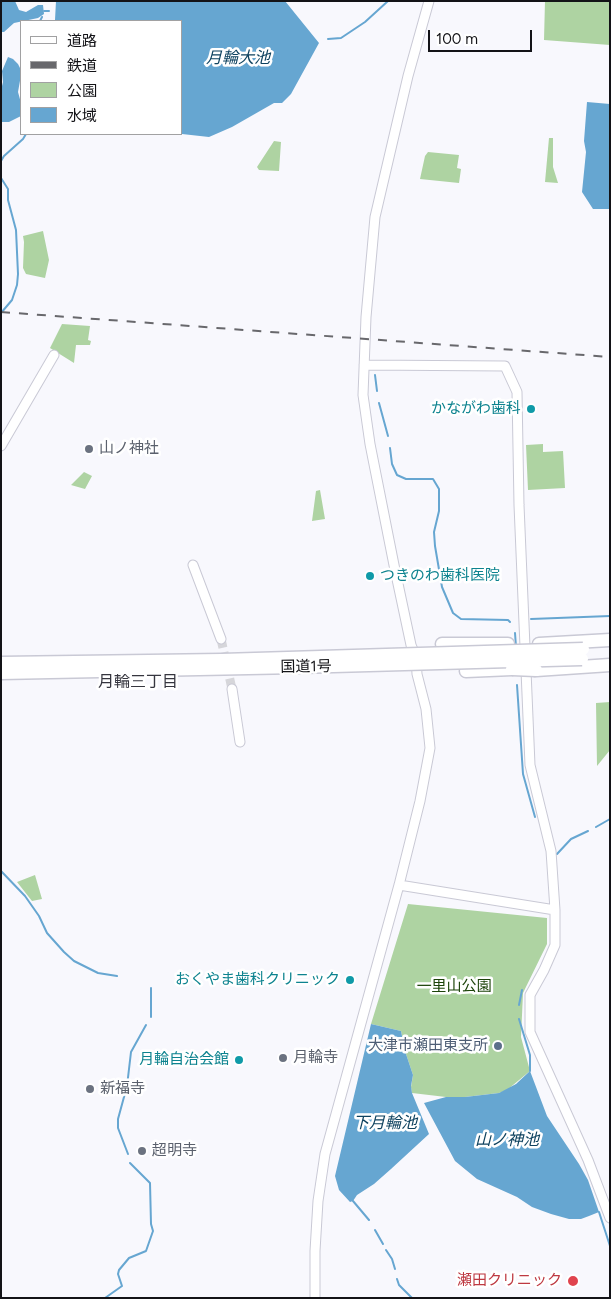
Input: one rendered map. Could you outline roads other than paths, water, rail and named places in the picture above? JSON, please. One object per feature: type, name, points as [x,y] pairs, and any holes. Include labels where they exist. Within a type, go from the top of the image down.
[{"type":"highway","points":[[442,644],[539,644],[610,640]]},
{"type":"highway","name":"国道1号","points":[[1,673],[298,668],[582,654],[610,648]]},
{"type":"highway","name":"国道1号","points":[[1,663],[582,654],[610,658]]},
{"type":"highway","points":[[466,671],[536,670],[610,665]]},
{"type":"street","points":[[315,1298],[318,1200],[325,1154],[399,885],[420,801],[430,748],[426,709],[417,674],[416,657],[411,646],[394,565],[370,444],[363,395],[376,217],[408,76],[428,1]]},
{"type":"street","points":[[1,446],[54,355]]},
{"type":"street","points":[[364,365],[505,366],[517,392],[519,505],[530,765],[551,851],[555,910],[555,945],[530,995],[530,1032],[588,1160],[610,1218]]},
{"type":"street","points":[[193,565],[221,639]]},
{"type":"street","points":[[232,689],[240,742]]},
{"type":"street","points":[[399,885],[555,910]]},
{"type":"water","points":[[1,1],[15,1],[19,10],[26,12],[38,5],[43,5],[44,14],[38,18],[20,20],[4,32],[1,32]]},
{"type":"water","name":"月輪大池","points":[[56,1],[285,1],[319,43],[291,94],[282,103],[274,103],[232,127],[209,137],[182,134],[182,20],[55,20]]},
{"type":"water","points":[[8,57],[13,59],[20,68],[18,92],[20,116],[9,122],[1,122],[2,71]]},
{"type":"water","points":[[587,102],[610,104],[610,209],[593,209],[582,192],[586,152],[584,141]]},
{"type":"water","name":"下月輪池","points":[[371,1024],[401,1031],[413,1075],[412,1093],[429,1134],[374,1184],[350,1202],[339,1190],[335,1176]]},
{"type":"water","name":"山ノ神池","points":[[530,1071],[547,1116],[588,1180],[599,1212],[581,1219],[569,1219],[532,1207],[517,1197],[477,1179],[455,1161],[424,1103],[446,1097],[499,1093],[516,1084]]},
{"type":"waterway","points":[[328,39],[341,38],[365,22],[388,1]]},
{"type":"waterway","points":[[44,11],[49,11]]},
{"type":"waterway","points":[[1,161],[25,135]]},
{"type":"waterway","points":[[1,178],[8,189],[8,200],[16,230],[18,274],[12,300],[1,313]]},
{"type":"waterway","points":[[375,375],[377,391]]},
{"type":"waterway","points":[[379,403],[388,436]]},
{"type":"waterway","points":[[390,448],[392,464],[397,475],[406,479],[433,479],[439,489],[439,511],[434,532],[435,546],[442,587],[453,613],[461,619],[508,620],[510,622]]},
{"type":"waterway","points":[[531,619],[610,616]]},
{"type":"waterway","points":[[515,633],[516,647]]},
{"type":"waterway","points":[[517,685],[523,774],[535,817]]},
{"type":"waterway","points":[[596,827],[610,819]]},
{"type":"waterway","points":[[557,854],[571,839],[588,831]]},
{"type":"waterway","points":[[1,871],[25,896],[39,916],[47,933],[64,952],[74,961],[98,973],[117,976]]},
{"type":"waterway","points":[[151,988],[151,1017]]},
{"type":"waterway","points":[[519,1005],[522,990]]},
{"type":"waterway","points":[[519,1019],[530,1055],[530,1071]]},
{"type":"waterway","points":[[128,1154],[118,1128],[118,1119],[127,1086],[131,1052],[146,1025]]},
{"type":"waterway","points":[[105,1298],[122,1286],[118,1274],[119,1270],[129,1258],[146,1251],[153,1231],[151,1224],[150,1183],[130,1163]]},
{"type":"waterway","points":[[353,1201],[369,1220]]},
{"type":"waterway","points":[[599,1212],[610,1246]]},
{"type":"waterway","points":[[375,1230],[383,1244]]},
{"type":"waterway","points":[[386,1250],[392,1259],[395,1269]]},
{"type":"waterway","points":[[397,1279],[399,1285],[412,1298]]},
{"type":"tunnel","points":[[221,639],[232,689]]},
{"type":"railway","points":[[1,312],[610,357]]},
{"type":"place","name":"かながわ歯科","points":[[531,409]]},
{"type":"place","name":"山ノ神社","points":[[89,449]]},
{"type":"place","name":"つきのわ歯科医院","points":[[370,576]]},
{"type":"place","name":"おくやま歯科クリニック","points":[[350,980]]},
{"type":"place","name":"大津市瀬田東支所","points":[[498,1046]]},
{"type":"place","name":"月輪寺","points":[[283,1058]]},
{"type":"place","name":"月輪自治会館","points":[[239,1060]]},
{"type":"place","name":"新福寺","points":[[90,1089]]},
{"type":"place","name":"超明寺","points":[[142,1151]]},
{"type":"place","name":"瀬田クリニック","points":[[573,1281]]},
{"type":"district","name":"月輪三丁目","points":[[138,682]]},
{"type":"park label","name":"一里山公園","points":[[454,987]]}]
